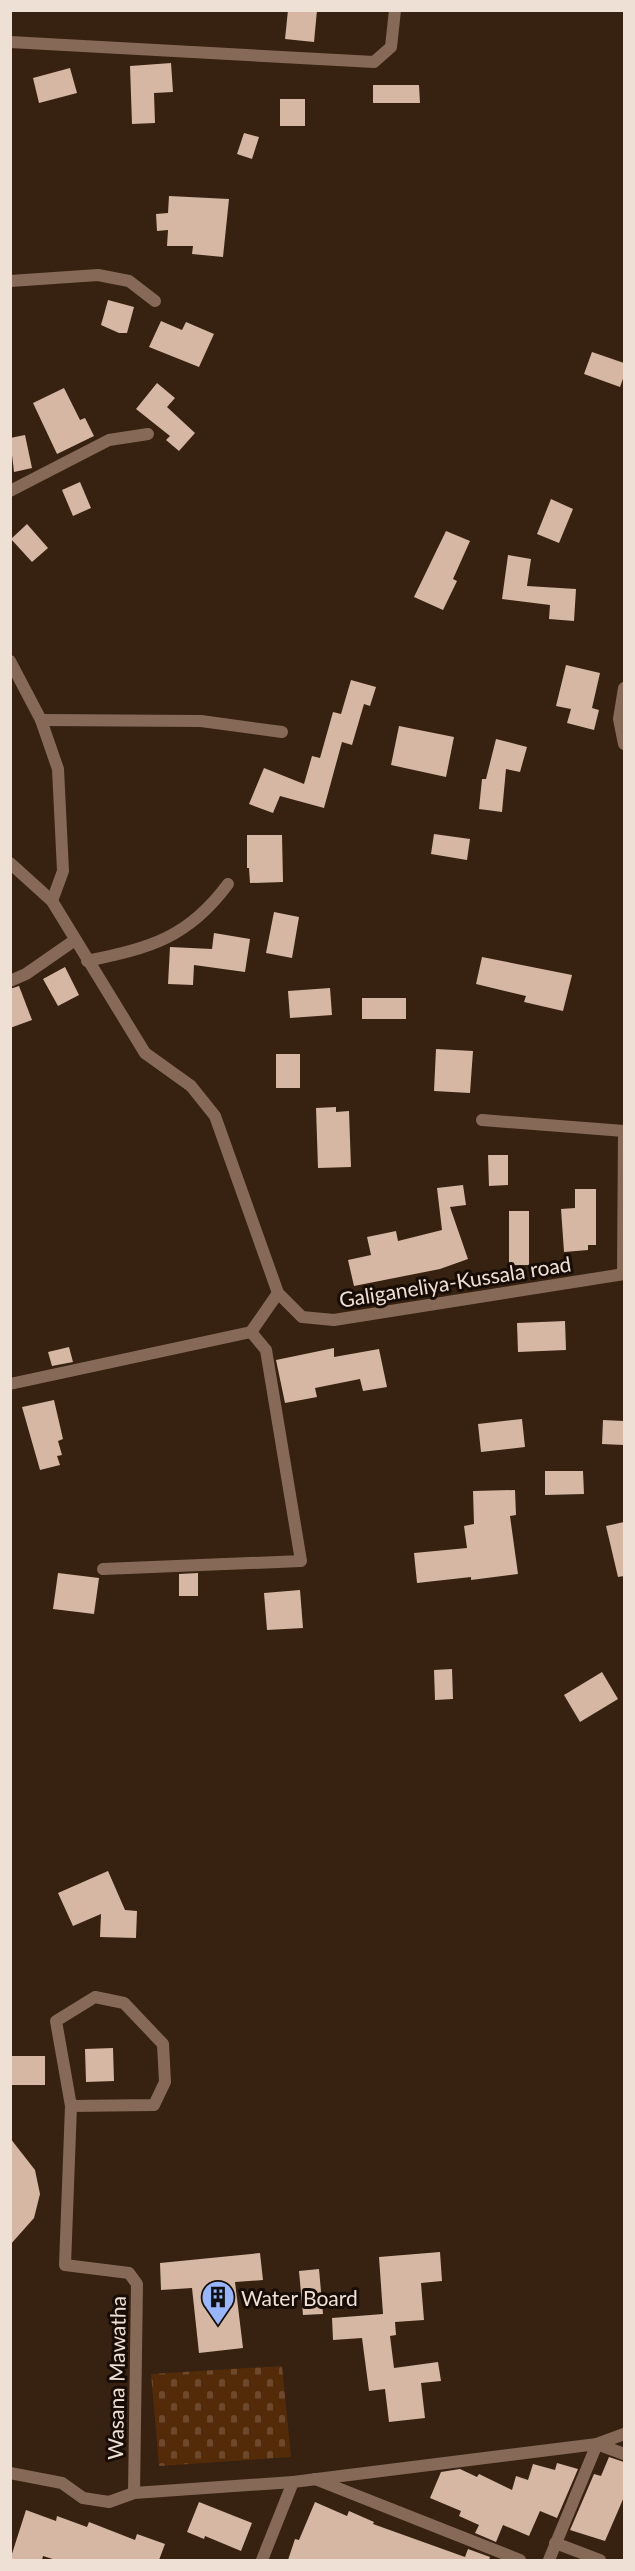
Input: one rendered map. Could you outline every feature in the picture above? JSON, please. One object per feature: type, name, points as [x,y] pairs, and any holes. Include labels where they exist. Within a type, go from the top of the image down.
[{"type":"street","points":[[10,42],[374,62],[391,46],[395,10]]},
{"type":"street","points":[[10,281],[98,275],[129,281],[155,301]]},
{"type":"street","points":[[10,491],[109,440],[148,434]]},
{"type":"street","points":[[10,662],[41,720],[58,770],[63,871],[52,901]]},
{"type":"street","points":[[624,688],[619,720],[624,744]]},
{"type":"street","points":[[41,720],[201,720],[282,732]]},
{"type":"street","name":"Galiganeliya-Kussala road","points":[[10,863],[52,901],[146,1053],[191,1086],[215,1116],[278,1293],[302,1317],[334,1320],[624,1274]]},
{"type":"street","points":[[87,961],[159,944],[210,909],[228,884]]},
{"type":"street","points":[[10,981],[26,974],[75,940]]},
{"type":"street","points":[[482,1120],[624,1131],[624,1274]]},
{"type":"street","points":[[10,1384],[251,1332],[278,1293]]},
{"type":"street","points":[[103,1569],[301,1561],[267,1350],[251,1332]]},
{"type":"street","points":[[94,1997],[124,2003],[163,2044],[165,2082],[154,2105],[71,2106],[56,2021],[94,1997]]},
{"type":"street","name":"Wasana Mawatha","points":[[71,2106],[65,2265],[129,2273],[137,2284],[134,2493]]},
{"type":"street","points":[[10,2473],[62,2483],[83,2498],[109,2502],[134,2493],[293,2482],[597,2444],[624,2434]]},
{"type":"street","points":[[597,2444],[624,2454]]},
{"type":"street","points":[[549,2560],[597,2444]]},
{"type":"street","points":[[312,2478],[520,2560]]},
{"type":"street","points":[[262,2560],[293,2482]]},
{"type":"street","points":[[555,2543],[600,2560]]},
{"type":"green space","points":[[282,2366],[291,2457],[159,2466],[151,2374]]},
{"type":"building","points":[[288,10],[317,10],[314,42],[285,39]]},
{"type":"building","points":[[171,63],[173,92],[154,93],[155,123],[132,124],[130,66]]},
{"type":"building","points":[[70,68],[77,93],[39,103],[33,78]]},
{"type":"building","points":[[373,85],[419,85],[420,103],[373,103]]},
{"type":"building","points":[[280,99],[305,99],[305,126],[280,126]]},
{"type":"building","points":[[244,133],[259,137],[252,159],[237,154]]},
{"type":"building","points":[[169,196],[229,199],[223,257],[192,254],[193,246],[167,246],[168,230],[157,231],[156,214],[168,213]]},
{"type":"building","points":[[108,300],[134,307],[127,333],[119,333],[101,325]]},
{"type":"building","points":[[161,321],[182,330],[186,322],[214,334],[199,367],[149,347]]},
{"type":"building","points":[[592,352],[624,363],[624,376],[620,387],[584,374]]},
{"type":"building","points":[[157,383],[175,398],[167,407],[195,433],[179,451],[166,440],[170,436],[136,409]]},
{"type":"building","points":[[64,388],[80,420],[85,418],[94,436],[57,454],[33,403]]},
{"type":"building","points":[[25,435],[32,468],[14,472],[10,438]]},
{"type":"building","points":[[80,482],[91,508],[73,516],[62,490]]},
{"type":"building","points":[[551,499],[573,509],[559,543],[537,534]]},
{"type":"building","points":[[27,524],[48,548],[32,562],[11,539]]},
{"type":"building","points":[[446,531],[470,541],[453,579],[457,581],[443,610],[414,597]]},
{"type":"building","points":[[508,555],[531,559],[527,586],[576,589],[574,621],[549,619],[550,605],[502,599]]},
{"type":"building","points":[[566,665],[600,673],[592,708],[599,710],[594,730],[567,723],[571,709],[556,706]]},
{"type":"building","points":[[351,680],[376,687],[370,706],[364,704],[352,745],[342,742],[324,808],[280,796],[273,813],[249,804],[264,768],[304,784],[312,756],[320,758],[333,712],[341,714]]},
{"type":"building","points":[[399,726],[454,737],[446,777],[391,765]]},
{"type":"building","points":[[496,739],[527,747],[520,772],[506,769],[502,812],[479,809],[482,779],[486,779]]},
{"type":"building","points":[[434,834],[470,839],[467,860],[431,854]]},
{"type":"building","points":[[247,835],[282,835],[283,882],[250,883],[249,868],[247,868]]},
{"type":"building","points":[[274,912],[299,917],[292,958],[266,953]]},
{"type":"building","points":[[214,933],[250,939],[245,972],[194,965],[193,985],[168,984],[170,947],[212,949]]},
{"type":"building","points":[[482,957],[572,975],[563,1011],[524,1002],[526,996],[476,984]]},
{"type":"building","points":[[65,967],[79,995],[58,1006],[43,979]]},
{"type":"building","points":[[19,986],[32,1020],[10,1028],[10,989]]},
{"type":"building","points":[[330,988],[332,1015],[290,1018],[288,991]]},
{"type":"building","points":[[362,998],[406,998],[406,1019],[362,1019]]},
{"type":"building","points":[[436,1049],[473,1051],[470,1093],[434,1091]]},
{"type":"building","points":[[276,1054],[300,1054],[300,1088],[276,1088]]},
{"type":"building","points":[[336,1107],[336,1112],[349,1111],[351,1167],[318,1168],[316,1108]]},
{"type":"building","points":[[488,1155],[508,1155],[508,1185],[489,1186]]},
{"type":"building","points":[[463,1185],[466,1205],[450,1207],[468,1259],[440,1269],[354,1286],[348,1260],[371,1255],[367,1237],[396,1231],[398,1241],[442,1230],[437,1188]]},
{"type":"building","points":[[575,1189],[596,1189],[596,1245],[588,1245],[588,1250],[564,1252],[561,1209],[575,1208]]},
{"type":"building","points":[[509,1211],[529,1211],[529,1265],[509,1265]]},
{"type":"building","points":[[565,1321],[566,1350],[518,1352],[517,1323]]},
{"type":"building","points":[[69,1347],[73,1362],[52,1366],[48,1352]]},
{"type":"building","points":[[334,1348],[334,1357],[379,1349],[387,1387],[363,1391],[360,1379],[315,1388],[317,1397],[285,1403],[276,1360]]},
{"type":"building","points":[[54,1400],[63,1439],[58,1441],[62,1455],[57,1456],[60,1465],[40,1470],[22,1407]]},
{"type":"building","points":[[522,1419],[525,1447],[481,1452],[478,1424]]},
{"type":"building","points":[[603,1420],[624,1421],[624,1445],[602,1444]]},
{"type":"building","points":[[545,1471],[583,1471],[584,1494],[545,1495]]},
{"type":"building","points":[[515,1490],[516,1515],[510,1516],[518,1574],[471,1580],[471,1577],[417,1583],[414,1553],[467,1548],[464,1526],[474,1524],[473,1491]]},
{"type":"building","points":[[624,1522],[624,1576],[618,1577],[606,1526]]},
{"type":"building","points":[[58,1573],[99,1578],[94,1614],[53,1609]]},
{"type":"building","points":[[198,1573],[198,1596],[179,1596],[179,1574]]},
{"type":"building","points":[[300,1590],[303,1628],[267,1630],[264,1593]]},
{"type":"building","points":[[452,1669],[453,1699],[435,1700],[434,1670]]},
{"type":"building","points":[[602,1672],[618,1699],[580,1722],[564,1695]]},
{"type":"building","points":[[108,1871],[125,1910],[137,1911],[136,1938],[100,1937],[101,1914],[73,1926],[58,1893]]},
{"type":"building","points":[[113,2048],[114,2081],[86,2082],[85,2049]]},
{"type":"building","points":[[10,2056],[45,2056],[45,2085],[10,2085]]},
{"type":"building","points":[[10,2138],[35,2170],[40,2194],[34,2218],[10,2245]]},
{"type":"building","points":[[440,2252],[442,2281],[421,2283],[424,2320],[395,2322],[396,2335],[390,2336],[394,2368],[438,2362],[441,2381],[421,2383],[425,2418],[389,2422],[385,2389],[369,2391],[362,2338],[333,2340],[332,2318],[383,2314],[379,2257]]},
{"type":"building","points":[[260,2253],[263,2280],[235,2282],[243,2348],[199,2353],[192,2288],[161,2290],[160,2263]]},
{"type":"building","name":"Water Board","points":[[319,2269],[323,2314],[303,2315],[299,2271]]},
{"type":"building","points":[[609,2457],[624,2462],[624,2497],[605,2541],[570,2530],[594,2474],[601,2476]]},
{"type":"building","points":[[557,2463],[578,2469],[557,2518],[540,2511],[529,2536],[503,2525],[496,2542],[475,2533],[479,2525],[459,2516],[461,2511],[430,2498],[441,2472],[460,2469],[477,2477],[479,2474],[512,2490],[516,2476],[528,2480],[533,2464],[555,2470]]},
{"type":"building","points":[[199,2502],[252,2523],[241,2551],[205,2536],[204,2539],[187,2532]]},
{"type":"building","points":[[315,2502],[347,2516],[349,2511],[374,2522],[373,2524],[465,2557],[468,2549],[490,2557],[489,2560],[288,2560],[295,2539],[299,2540]]},
{"type":"building","points":[[26,2510],[56,2521],[57,2516],[87,2527],[89,2522],[135,2540],[137,2534],[165,2544],[159,2560],[56,2560],[43,2556],[42,2560],[10,2560]]},
{"type":"place","name":"Water Board","points":[[218,2326]]}]
